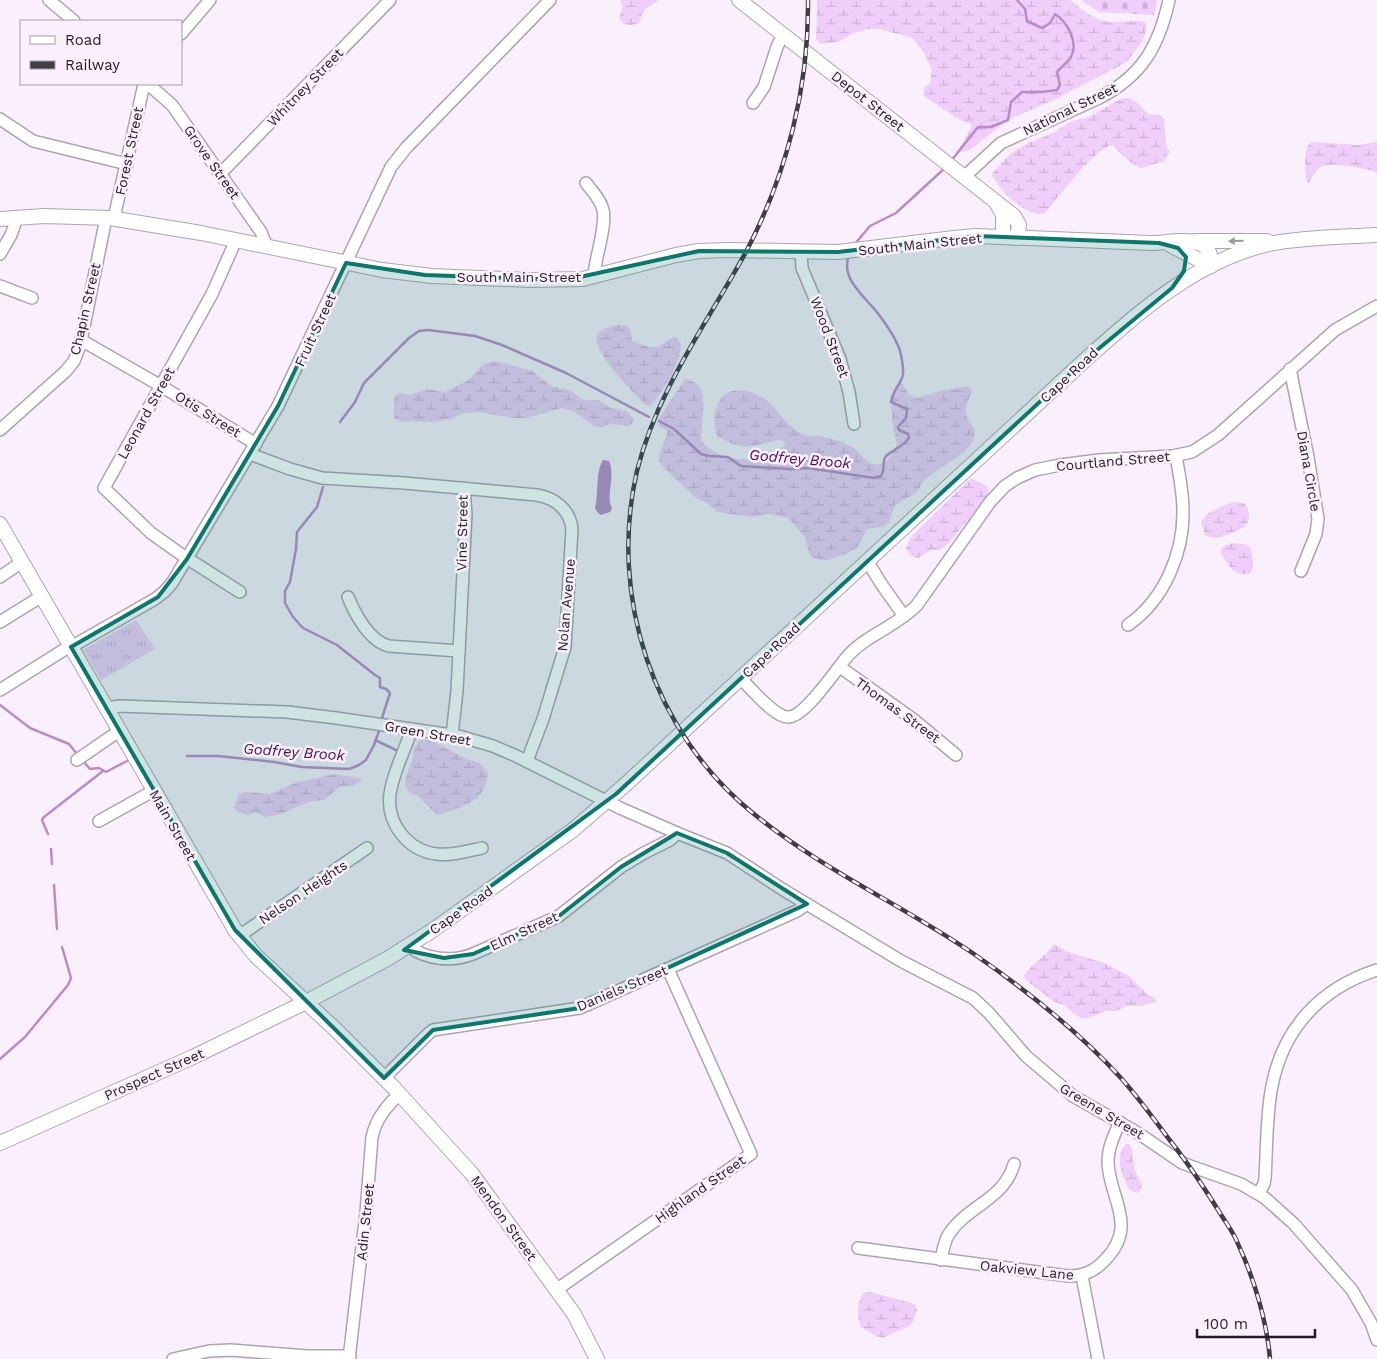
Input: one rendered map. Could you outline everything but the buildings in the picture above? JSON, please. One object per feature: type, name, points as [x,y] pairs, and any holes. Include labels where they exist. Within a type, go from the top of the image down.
[{"type":"main road","name":"Depot Street","points":[[739,0],[1014,216],[1037,239]]},
{"type":"main road","points":[[996,203],[1002,215],[1003,237]]},
{"type":"main road","name":"South Main Street","points":[[0,219],[44,216],[110,218],[236,240],[382,270],[441,276],[544,280],[572,280],[594,276],[670,256],[699,251],[850,251],[958,237],[1003,237],[1186,245],[1211,266]]},
{"type":"main road","points":[[1014,216],[1019,225],[1017,238]]},
{"type":"main road","points":[[1172,288],[1181,278],[1186,266],[1186,245],[1243,240],[1280,242],[1377,235]]},
{"type":"main road","points":[[1211,266],[1248,251],[1280,242]]},
{"type":"main road","name":"Cape Road","points":[[306,1002],[409,946],[572,830],[608,801],[1105,342],[1172,288],[1211,266]]},
{"type":"main road","name":"Main Street","points":[[0,524],[223,913],[239,936],[256,956],[397,1091]]},
{"type":"main road","name":"Prospect Street","points":[[0,1143],[185,1060],[306,1002]]},
{"type":"main road","name":"Mendon Street","points":[[397,1091],[472,1174],[574,1314],[597,1359]]},
{"type":"street","points":[[49,0],[73,20]]},
{"type":"street","points":[[182,33],[210,0]]},
{"type":"street","name":"Whitney Street","points":[[220,174],[390,0]]},
{"type":"street","name":"Fruit Street","points":[[0,690],[158,597],[172,583],[287,389],[387,175],[399,155],[550,0]]},
{"type":"street","name":"National Street","points":[[964,177],[1001,143],[1099,98],[1114,90],[1133,75],[1144,63],[1154,46],[1162,29],[1170,0]]},
{"type":"street","points":[[752,103],[764,86],[783,35]]},
{"type":"street","name":"Forest Street","points":[[110,218],[127,164],[146,85]]},
{"type":"street","name":"Grove Street","points":[[147,85],[172,105],[261,232],[267,247]]},
{"type":"street","points":[[0,119],[33,140],[127,164]]},
{"type":"street","points":[[586,183],[599,200],[604,211],[594,276]]},
{"type":"street","points":[[0,254],[11,235],[17,218]]},
{"type":"street","name":"Chapin Street","points":[[0,430],[69,369],[76,358],[82,340],[110,218]]},
{"type":"street","name":"Leonard Street","points":[[187,559],[148,530],[104,488],[212,294],[236,240]]},
{"type":"street","name":"Wood Street","points":[[801,252],[804,273],[844,371],[854,424]]},
{"type":"street","points":[[0,286],[32,298]]},
{"type":"street","name":"Courtland Street","points":[[741,679],[776,713],[784,717],[792,717],[813,698],[858,646],[914,609],[990,502],[1017,478],[1034,470],[1060,465],[1099,460],[1176,456],[1192,452],[1212,439],[1338,328],[1377,306]]},
{"type":"street","name":"Otis Street","points":[[82,340],[161,386],[253,449]]},
{"type":"street","name":"Diana Circle","points":[[1290,369],[1308,457],[1318,520],[1302,571]]},
{"type":"street","name":"Vine Street","points":[[253,449],[290,469],[322,478],[464,488],[466,514],[459,651],[452,735]]},
{"type":"street","points":[[1128,626],[1156,597],[1170,572],[1178,551],[1183,512],[1176,456]]},
{"type":"street","name":"Nolan Avenue","points":[[464,488],[540,496],[550,499],[561,506],[568,516],[572,529],[566,642],[527,761]]},
{"type":"street","points":[[187,559],[240,592]]},
{"type":"street","points":[[0,577],[22,562]]},
{"type":"street","points":[[867,562],[904,616]]},
{"type":"street","points":[[0,622],[42,596]]},
{"type":"street","points":[[348,597],[357,615],[378,643],[389,646],[459,651]]},
{"type":"street","name":"Thomas Street","points":[[840,667],[914,720],[956,755]]},
{"type":"street","name":"Green Street","points":[[106,708],[120,706],[272,711],[452,735],[493,746],[677,833],[727,853],[777,886]]},
{"type":"street","points":[[412,729],[390,794],[390,809],[397,828],[412,845],[428,853],[444,854],[482,848]]},
{"type":"street","points":[[77,760],[119,731]]},
{"type":"street","points":[[100,821],[153,791]]},
{"type":"street","name":"Elm Street","points":[[409,946],[420,954],[439,958],[462,958],[473,954],[558,916],[621,867],[667,842],[677,833]]},
{"type":"street","name":"Nelson Heights","points":[[239,936],[367,848]]},
{"type":"street","name":"Greene Street","points":[[777,886],[906,964],[973,998],[990,1013],[1021,1051],[1073,1096],[1120,1122],[1182,1163],[1259,1193],[1294,1224],[1340,1276],[1371,1322],[1377,1340]]},
{"type":"street","name":"Daniels Street","points":[[384,1078],[433,1030],[576,1009],[797,911],[807,904]]},
{"type":"street","name":"Highland Street","points":[[556,1290],[751,1154],[668,969]]},
{"type":"street","points":[[1259,1193],[1265,1178],[1272,1088],[1277,1065],[1286,1043],[1300,1022],[1319,1001],[1347,982],[1377,970]]},
{"type":"street","name":"Adin Street","points":[[350,1357],[372,1137],[374,1128],[383,1110],[397,1091]]},
{"type":"street","name":"Oakview Lane","points":[[858,1248],[1068,1276],[1082,1276],[1093,1270],[1112,1253],[1119,1236],[1119,1206],[1108,1164],[1110,1145],[1120,1122]]},
{"type":"street","points":[[941,1260],[949,1234],[971,1211],[988,1200],[1008,1181],[1014,1164]]},
{"type":"street","points":[[1082,1276],[1098,1359]]},
{"type":"street","points":[[173,1359],[209,1351],[231,1350],[307,1356],[350,1357]]},
{"type":"highlighted area","points":[[976,236],[1159,243],[1178,248],[1186,257],[1184,271],[1172,288],[1085,360],[616,794],[404,950],[444,958],[473,954],[559,916],[621,867],[677,833],[727,853],[807,904],[580,1008],[433,1030],[384,1078],[235,930],[71,647],[158,597],[187,559],[278,406],[346,263],[425,275],[566,280],[699,251],[838,252]]},
{"type":"green space","points":[[620,0],[659,0],[644,10],[639,23],[630,25],[623,23],[619,18],[623,6]]},
{"type":"green space","points":[[817,0],[1070,0],[1100,20],[1112,22],[1141,21],[1145,22],[1147,27],[1143,40],[1127,62],[1060,97],[1008,120],[970,150],[957,153],[971,128],[971,124],[960,120],[925,97],[923,94],[925,87],[930,83],[932,70],[923,51],[912,38],[880,29],[870,29],[854,33],[838,42],[820,44],[816,39]]},
{"type":"green space","points":[[1081,0],[1157,0],[1154,15],[1099,12]]},
{"type":"green space","points":[[1129,98],[1138,103],[1148,114],[1160,115],[1164,118],[1166,144],[1169,152],[1165,161],[1141,168],[1130,162],[1112,145],[1095,156],[1045,213],[1041,214],[1030,212],[1015,202],[1003,191],[992,176],[994,171],[1010,154],[1028,143],[1053,133],[1070,122],[1088,117],[1121,99]]},
{"type":"green space","points":[[1311,142],[1359,145],[1377,142],[1377,173],[1348,166],[1330,165],[1319,168],[1308,184],[1305,157]]},
{"type":"green space","points":[[617,325],[627,326],[630,329],[632,341],[649,347],[658,347],[675,336],[681,343],[671,376],[650,406],[646,405],[633,392],[607,362],[597,343],[597,336],[600,332]]},
{"type":"green space","points":[[495,361],[532,371],[551,386],[572,391],[581,399],[588,401],[599,400],[609,407],[626,411],[634,419],[632,424],[627,426],[611,424],[600,427],[594,426],[573,411],[561,408],[527,418],[513,418],[478,412],[463,413],[451,419],[433,422],[402,422],[394,418],[394,399],[396,395],[400,393],[410,395],[426,389],[445,392],[469,380],[482,365]]},
{"type":"green space","points":[[685,379],[694,382],[700,388],[703,395],[701,440],[708,448],[730,458],[743,460],[768,456],[778,451],[786,443],[778,440],[747,447],[734,444],[717,436],[714,418],[720,400],[729,392],[741,390],[754,393],[765,399],[795,430],[806,435],[840,441],[855,449],[866,460],[876,465],[883,463],[891,456],[897,444],[891,411],[893,394],[901,381],[909,395],[918,398],[940,391],[968,386],[972,392],[967,403],[966,413],[975,435],[973,441],[962,453],[927,478],[916,493],[895,505],[889,522],[885,526],[867,529],[858,547],[846,554],[824,561],[813,558],[809,553],[805,537],[788,518],[769,514],[752,517],[718,512],[696,498],[663,467],[659,456],[668,431],[658,425],[659,418]]},
{"type":"green space","points":[[971,478],[986,485],[989,491],[987,496],[949,543],[940,550],[931,550],[918,558],[911,556],[906,548],[910,538]]},
{"type":"green space","points":[[1233,502],[1244,503],[1248,509],[1249,517],[1246,526],[1221,537],[1205,535],[1201,522],[1204,518],[1215,510]]},
{"type":"green space","points":[[1232,543],[1244,544],[1250,547],[1253,561],[1252,571],[1249,574],[1239,573],[1232,569],[1221,553],[1221,549]]},
{"type":"green space","points":[[136,620],[155,649],[101,680],[83,650]]},
{"type":"green space","points":[[423,739],[434,742],[467,759],[480,763],[488,773],[485,787],[477,798],[437,815],[418,796],[409,792],[405,785],[406,777],[414,750],[418,742]]},
{"type":"green space","points":[[335,774],[363,779],[353,786],[341,786],[324,800],[308,802],[281,814],[265,817],[255,812],[248,815],[238,812],[234,807],[239,794],[246,792],[270,794],[295,783]]},
{"type":"green space","points":[[1054,944],[1066,951],[1104,963],[1129,976],[1148,995],[1154,997],[1156,1002],[1141,1006],[1127,1006],[1117,1011],[1106,1011],[1086,1019],[1077,1016],[1066,1006],[1054,1002],[1025,979],[1024,976]]},
{"type":"green space","points":[[1126,1144],[1129,1144],[1131,1148],[1135,1170],[1142,1185],[1137,1193],[1130,1190],[1120,1167],[1120,1154]]},
{"type":"green space","points":[[870,1292],[915,1304],[917,1310],[913,1322],[909,1326],[883,1338],[861,1327],[858,1314],[859,1302],[863,1293]]},
{"type":"shaded area","points":[[603,460],[609,461],[611,467],[610,503],[612,508],[610,512],[601,515],[595,508],[599,471]]},
{"type":"waterway","name":"Godfrey Brook","points":[[951,161],[978,127],[991,127],[1008,120],[1011,102],[1022,92],[1057,90],[1060,85],[1057,72],[1070,59],[1074,45],[1067,27],[1055,14],[1050,23],[1042,28],[1027,21],[1025,9],[1017,0]]},
{"type":"waterway","name":"Godfrey Brook","points":[[854,245],[870,226],[896,213],[946,167]]},
{"type":"waterway","name":"Godfrey Brook","points":[[659,421],[674,429],[701,454],[728,457],[741,466],[790,469],[808,468],[874,478],[881,476],[886,456],[909,438],[908,434],[899,430],[898,427],[906,418],[907,409],[891,402],[902,378],[903,367],[900,350],[891,332],[850,279],[847,263],[849,255]]},
{"type":"waterway","name":"Godfrey Brook","points":[[340,422],[355,402],[364,383],[409,338],[419,331],[428,330],[475,336],[502,345],[566,373],[649,417]]},
{"type":"waterway","name":"Godfrey Brook","points":[[323,487],[317,507],[297,532],[290,582],[285,591],[285,603],[293,617],[303,628],[337,645],[380,678],[380,687],[390,693],[382,718]]},
{"type":"waterway","name":"Godfrey Brook","points":[[0,705],[30,728],[69,744],[77,754]]},
{"type":"waterway","name":"Godfrey Brook","points":[[187,756],[218,756],[302,767],[349,769],[366,760],[379,731]]},
{"type":"waterway","points":[[375,740],[398,751]]},
{"type":"waterway","name":"Godfrey Brook","points":[[83,761],[90,769],[99,768],[106,772],[127,761]]},
{"type":"waterway","points":[[48,834],[42,820],[44,817],[103,771]]},
{"type":"waterway","points":[[51,849],[52,864]]},
{"type":"waterway","points":[[54,885],[57,929]]},
{"type":"waterway","points":[[0,1059],[25,1037],[68,985],[71,978],[62,947]]},
{"type":"railway","points":[[808,0],[805,65],[800,97],[793,129],[774,191],[747,250],[670,384],[657,412],[637,471],[630,518],[629,566],[635,613],[647,659],[665,703],[689,744],[719,781],[754,814],[834,870],[919,919],[974,954],[1032,996],[1069,1027],[1120,1077],[1185,1160],[1234,1236],[1244,1257],[1259,1300],[1270,1359]]}]
